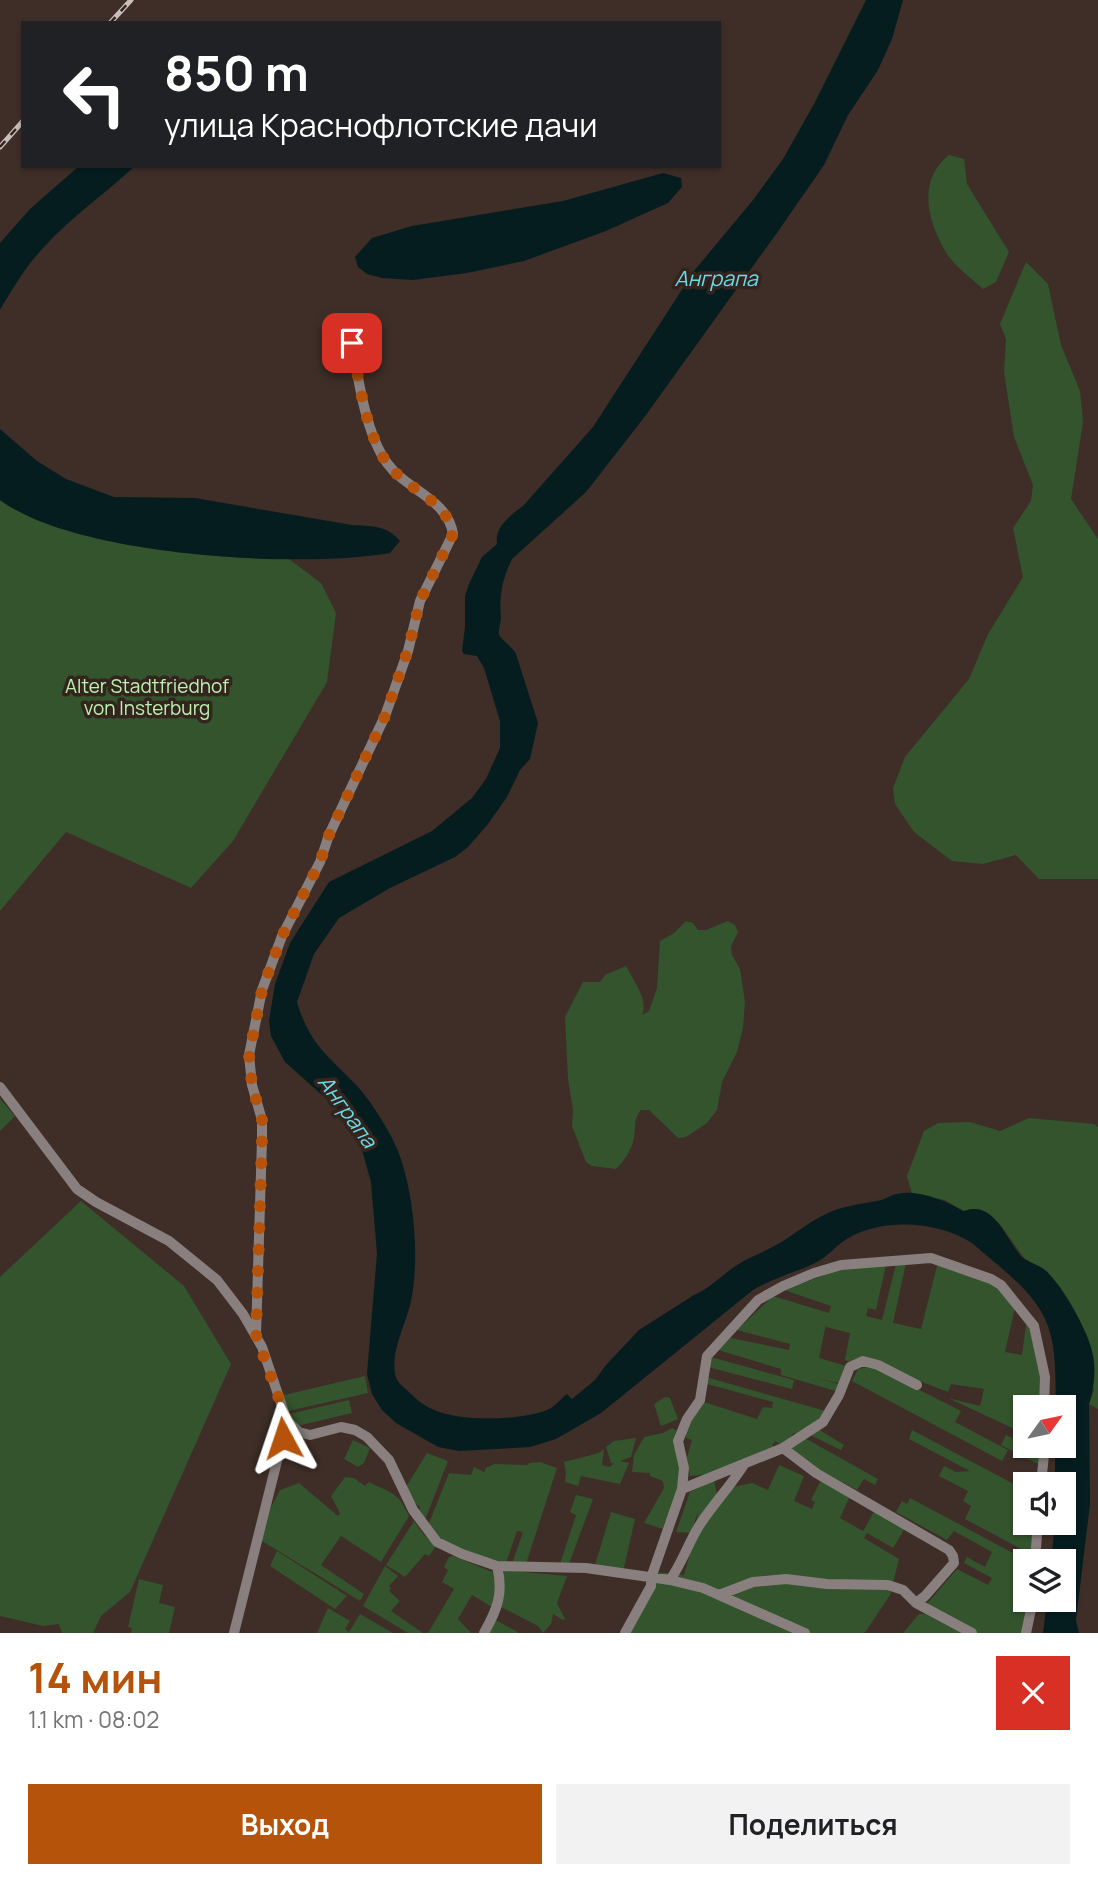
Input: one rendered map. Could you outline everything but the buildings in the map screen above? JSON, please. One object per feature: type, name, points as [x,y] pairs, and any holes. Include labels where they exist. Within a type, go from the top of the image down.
[{"type":"street","points":[[256,1335],[262,1120],[252,1085],[249,1055],[262,990],[282,936],[320,862],[329,835],[385,716],[408,650],[420,601],[453,534],[446,514],[393,471],[386,461],[368,419],[352,343]]},
{"type":"street","points":[[0,1087],[77,1189],[169,1241],[216,1280],[256,1335],[287,1421],[299,1432],[310,1435],[341,1427],[355,1430],[367,1437],[389,1460],[413,1510],[437,1542],[497,1566],[586,1569],[670,1580],[704,1588],[805,1633]]},
{"type":"street","points":[[625,1633],[651,1586],[651,1578],[682,1489],[684,1468],[678,1441],[687,1419],[700,1400],[707,1356],[758,1300],[814,1273],[841,1265],[931,1258],[982,1275],[1002,1285],[1034,1325],[1045,1377],[1044,1395]]},
{"type":"street","points":[[682,1489],[782,1448],[823,1422],[839,1395],[850,1367],[863,1361],[878,1365],[917,1385]]},
{"type":"street","points":[[234,1633],[287,1421]]},
{"type":"street","points":[[782,1448],[816,1474],[949,1550],[954,1563],[916,1603]]},
{"type":"street","points":[[670,1580],[698,1529],[716,1501],[732,1485],[744,1463]]},
{"type":"street","points":[[484,1633],[499,1601],[500,1577],[497,1566]]},
{"type":"street","points":[[719,1595],[753,1582],[786,1579],[827,1584],[888,1585],[903,1590],[916,1603],[972,1633]]},
{"type":"street","points":[[1026,1633],[1030,1612]]},
{"type":"green space","points":[[949,155],[964,159],[967,184],[1009,252],[996,282],[983,289],[947,254],[931,216],[928,203],[932,177]]},
{"type":"green space","points":[[1026,262],[1048,284],[1061,345],[1080,391],[1083,422],[1071,499],[1098,539],[1098,879],[1039,879],[1016,855],[983,864],[952,861],[914,832],[895,804],[893,788],[905,757],[969,679],[988,634],[1023,577],[1013,528],[1031,501],[1033,485],[1014,437],[1004,372],[1006,339],[1000,324]]},
{"type":"green space","name":"Alter Stadtfriedhof von Insterburg","points":[[0,500],[59,528],[128,545],[205,555],[289,559],[321,583],[336,613],[327,682],[233,841],[191,888],[66,832],[0,911]]},
{"type":"green space","points":[[686,921],[693,923],[698,930],[706,930],[728,921],[735,925],[738,932],[731,946],[732,955],[740,969],[745,1002],[743,1028],[737,1052],[722,1082],[717,1110],[707,1123],[686,1137],[678,1138],[649,1110],[641,1110],[636,1120],[631,1146],[619,1166],[616,1169],[592,1166],[586,1162],[572,1126],[565,1017],[583,982],[600,982],[605,975],[626,966],[642,997],[642,1015],[649,1011],[657,988],[660,941],[674,933]]},
{"type":"green space","points":[[0,1099],[15,1116],[0,1131]]},
{"type":"green space","points":[[1029,1118],[1094,1124],[1098,1127],[1098,1409],[1089,1404],[1094,1390],[1048,1272],[1024,1258],[999,1223],[974,1209],[963,1211],[945,1200],[912,1194],[907,1176],[924,1131],[938,1123],[970,1122],[1000,1131]]},
{"type":"green space","points":[[81,1201],[184,1286],[231,1364],[130,1592],[101,1616],[93,1633],[62,1633],[59,1624],[43,1626],[0,1616],[0,1277]]},
{"type":"green space","points":[[938,1262],[973,1273],[1017,1299],[1005,1352],[1022,1355],[1027,1318],[1032,1318],[1043,1395],[1013,1395],[1013,1428],[948,1398],[980,1406],[984,1389],[951,1384],[948,1392],[870,1362],[854,1364],[845,1360],[850,1333],[826,1327],[826,1324],[819,1358],[850,1367],[843,1384],[819,1379],[842,1385],[839,1392],[781,1375],[781,1369],[718,1350],[731,1338],[789,1350],[790,1344],[737,1330],[773,1296],[829,1313],[831,1306],[784,1290],[838,1270],[886,1265],[876,1310],[868,1308],[866,1316],[882,1320],[896,1264],[906,1263],[893,1323],[921,1329]]},
{"type":"green space","points":[[711,1357],[794,1380],[792,1389],[708,1367]]},
{"type":"green space","points":[[858,1369],[878,1369],[961,1411],[955,1422],[1008,1450],[1002,1461],[852,1381]]},
{"type":"green space","points":[[365,1376],[368,1393],[284,1412],[280,1396]]},
{"type":"green space","points":[[706,1377],[829,1412],[799,1434],[794,1433],[783,1446],[775,1441],[772,1446],[777,1449],[713,1474],[690,1476],[687,1457],[692,1440],[686,1438],[686,1429],[704,1402],[757,1419],[763,1407],[772,1408],[773,1402],[707,1384]]},
{"type":"green space","points":[[665,1397],[670,1398],[678,1419],[661,1426],[654,1404]]},
{"type":"green space","points":[[349,1400],[352,1413],[293,1427],[289,1414]]},
{"type":"green space","points":[[672,1428],[676,1430],[674,1442],[683,1480],[670,1522],[665,1521],[663,1529],[644,1523],[664,1488],[663,1481],[650,1476],[650,1473],[632,1472],[634,1455],[644,1437]]},
{"type":"green space","points":[[818,1429],[844,1445],[841,1450],[808,1434]]},
{"type":"green space","points":[[912,1430],[1013,1484],[1013,1535],[1039,1535],[1039,1549],[1021,1549],[965,1519],[971,1506],[963,1501],[968,1491],[939,1476],[944,1466],[956,1472],[970,1471],[909,1439]]},
{"type":"green space","points":[[1006,1435],[1013,1438],[1013,1451],[1001,1445]]},
{"type":"green space","points":[[803,1437],[878,1479],[875,1485],[864,1479],[857,1490],[788,1450]]},
{"type":"green space","points":[[636,1438],[631,1457],[620,1461],[629,1463],[620,1484],[581,1476],[578,1486],[565,1482],[564,1462],[599,1453],[604,1449],[602,1465],[610,1467],[614,1463],[611,1463],[606,1447],[614,1441]]},
{"type":"green space","points":[[353,1440],[370,1448],[364,1463],[358,1467],[344,1459]]},
{"type":"green space","points":[[427,1453],[448,1461],[423,1525],[417,1515],[420,1507],[413,1502],[406,1487]]},
{"type":"green space","points":[[1026,1458],[1045,1458],[1044,1467]]},
{"type":"green space","points":[[540,1462],[557,1468],[526,1564],[512,1564],[523,1532],[517,1531],[506,1563],[454,1549],[427,1528],[449,1473],[471,1475],[474,1467],[484,1472],[494,1464],[528,1465]]},
{"type":"green space","points":[[779,1465],[804,1476],[794,1501],[812,1509],[815,1502],[811,1500],[822,1478],[851,1494],[840,1518],[863,1531],[876,1508],[907,1525],[893,1548],[867,1533],[864,1538],[899,1559],[890,1595],[866,1631],[629,1633],[657,1572],[684,1575],[698,1511],[691,1533],[676,1532],[690,1492],[714,1480],[717,1494],[723,1489],[752,1483],[768,1490]]},
{"type":"green space","points":[[345,1477],[354,1478],[365,1486],[369,1482],[394,1494],[409,1516],[381,1562],[341,1536],[321,1565],[364,1594],[360,1601],[262,1541],[265,1519],[280,1490],[299,1483],[338,1516],[340,1513],[331,1496]]},
{"type":"green space","points":[[576,1495],[593,1499],[569,1564],[560,1564],[576,1515],[570,1512]]},
{"type":"green space","points":[[910,1498],[1013,1553],[1013,1612],[1032,1612],[1028,1633],[973,1633],[925,1606],[957,1569],[988,1585],[992,1578],[964,1563],[967,1557],[985,1567],[992,1552],[954,1531],[947,1540],[896,1512],[902,1501],[907,1504]]},
{"type":"green space","points":[[611,1512],[635,1519],[623,1572],[595,1565]]},
{"type":"green space","points":[[414,1521],[436,1546],[429,1556],[425,1554],[405,1577],[386,1565]]},
{"type":"green space","points":[[277,1551],[347,1596],[335,1609],[270,1566]]},
{"type":"green space","points":[[453,1556],[495,1573],[495,1609],[472,1595],[458,1619],[471,1633],[428,1633],[454,1589],[442,1582],[448,1570],[444,1567],[449,1557]]},
{"type":"green space","points":[[385,1566],[398,1576],[389,1586],[389,1591],[400,1601],[391,1611],[423,1633],[408,1633],[363,1606]]},
{"type":"green space","points":[[504,1570],[567,1576],[557,1603],[565,1619],[553,1614],[551,1624],[543,1633],[538,1626],[501,1607]]},
{"type":"green space","points":[[139,1579],[163,1585],[159,1603],[175,1607],[169,1633],[131,1633],[132,1628],[128,1627]]},
{"type":"green space","points":[[328,1608],[350,1621],[345,1629],[349,1632],[360,1614],[393,1633],[317,1633]]},
{"type":"green space","points":[[919,1614],[925,1614],[963,1633],[903,1633]]},
{"type":"green space","points":[[496,1620],[519,1633],[488,1633]]},
{"type":"water","name":"Анграпа","points":[[866,0],[903,0],[892,39],[878,70],[848,115],[824,165],[779,230],[646,415],[586,492],[512,559],[501,595],[499,634],[516,654],[538,723],[530,759],[520,770],[507,797],[488,824],[468,847],[455,857],[390,888],[339,918],[314,954],[297,1002],[314,1040],[370,1102],[398,1150],[412,1209],[415,1263],[410,1305],[395,1354],[395,1373],[399,1383],[418,1401],[443,1413],[472,1418],[505,1418],[550,1409],[567,1394],[572,1399],[595,1380],[639,1330],[705,1289],[739,1264],[832,1211],[894,1195],[914,1193],[949,1203],[963,1211],[973,1209],[989,1214],[1002,1227],[1022,1257],[1046,1271],[1062,1290],[1082,1324],[1093,1355],[1094,1380],[1089,1404],[1090,1504],[1076,1620],[1079,1633],[1043,1633],[1046,1612],[1076,1612],[1076,1549],[1052,1549],[1054,1535],[1076,1535],[1076,1472],[1055,1472],[1055,1458],[1076,1458],[1076,1395],[1056,1395],[1051,1336],[1035,1302],[1004,1270],[972,1243],[944,1231],[913,1225],[866,1230],[847,1239],[818,1261],[753,1290],[601,1413],[556,1439],[530,1447],[459,1451],[438,1447],[396,1423],[382,1410],[372,1394],[367,1374],[377,1254],[371,1182],[359,1139],[342,1113],[285,1062],[271,1036],[269,1021],[275,984],[290,943],[329,882],[432,831],[472,798],[486,779],[500,748],[500,721],[484,668],[477,656],[464,654],[462,651],[465,596],[482,557],[497,544],[498,532],[504,522],[523,506],[593,427],[694,271],[783,159]]},
{"type":"water","points":[[77,168],[133,168],[44,247],[26,269],[0,310],[0,243],[30,209]]},
{"type":"water","points":[[663,173],[681,178],[682,187],[668,203],[606,231],[524,261],[467,273],[413,280],[367,274],[358,267],[355,257],[372,238],[412,226],[563,201]]},
{"type":"water","points":[[0,429],[37,461],[66,479],[114,497],[195,498],[378,527],[390,532],[400,541],[390,553],[350,558],[246,558],[132,546],[80,534],[35,519],[0,500]]},
{"type":"railway","points":[[112,21],[131,0]]},
{"type":"railway","points":[[0,147],[21,123]]},
{"type":"route","points":[[283,1438],[287,1421],[268,1362],[256,1335],[262,1120],[249,1068],[251,1041],[271,963],[320,862],[329,835],[385,716],[408,650],[420,601],[453,534],[446,514],[393,471],[386,461],[368,419],[352,343]]}]
